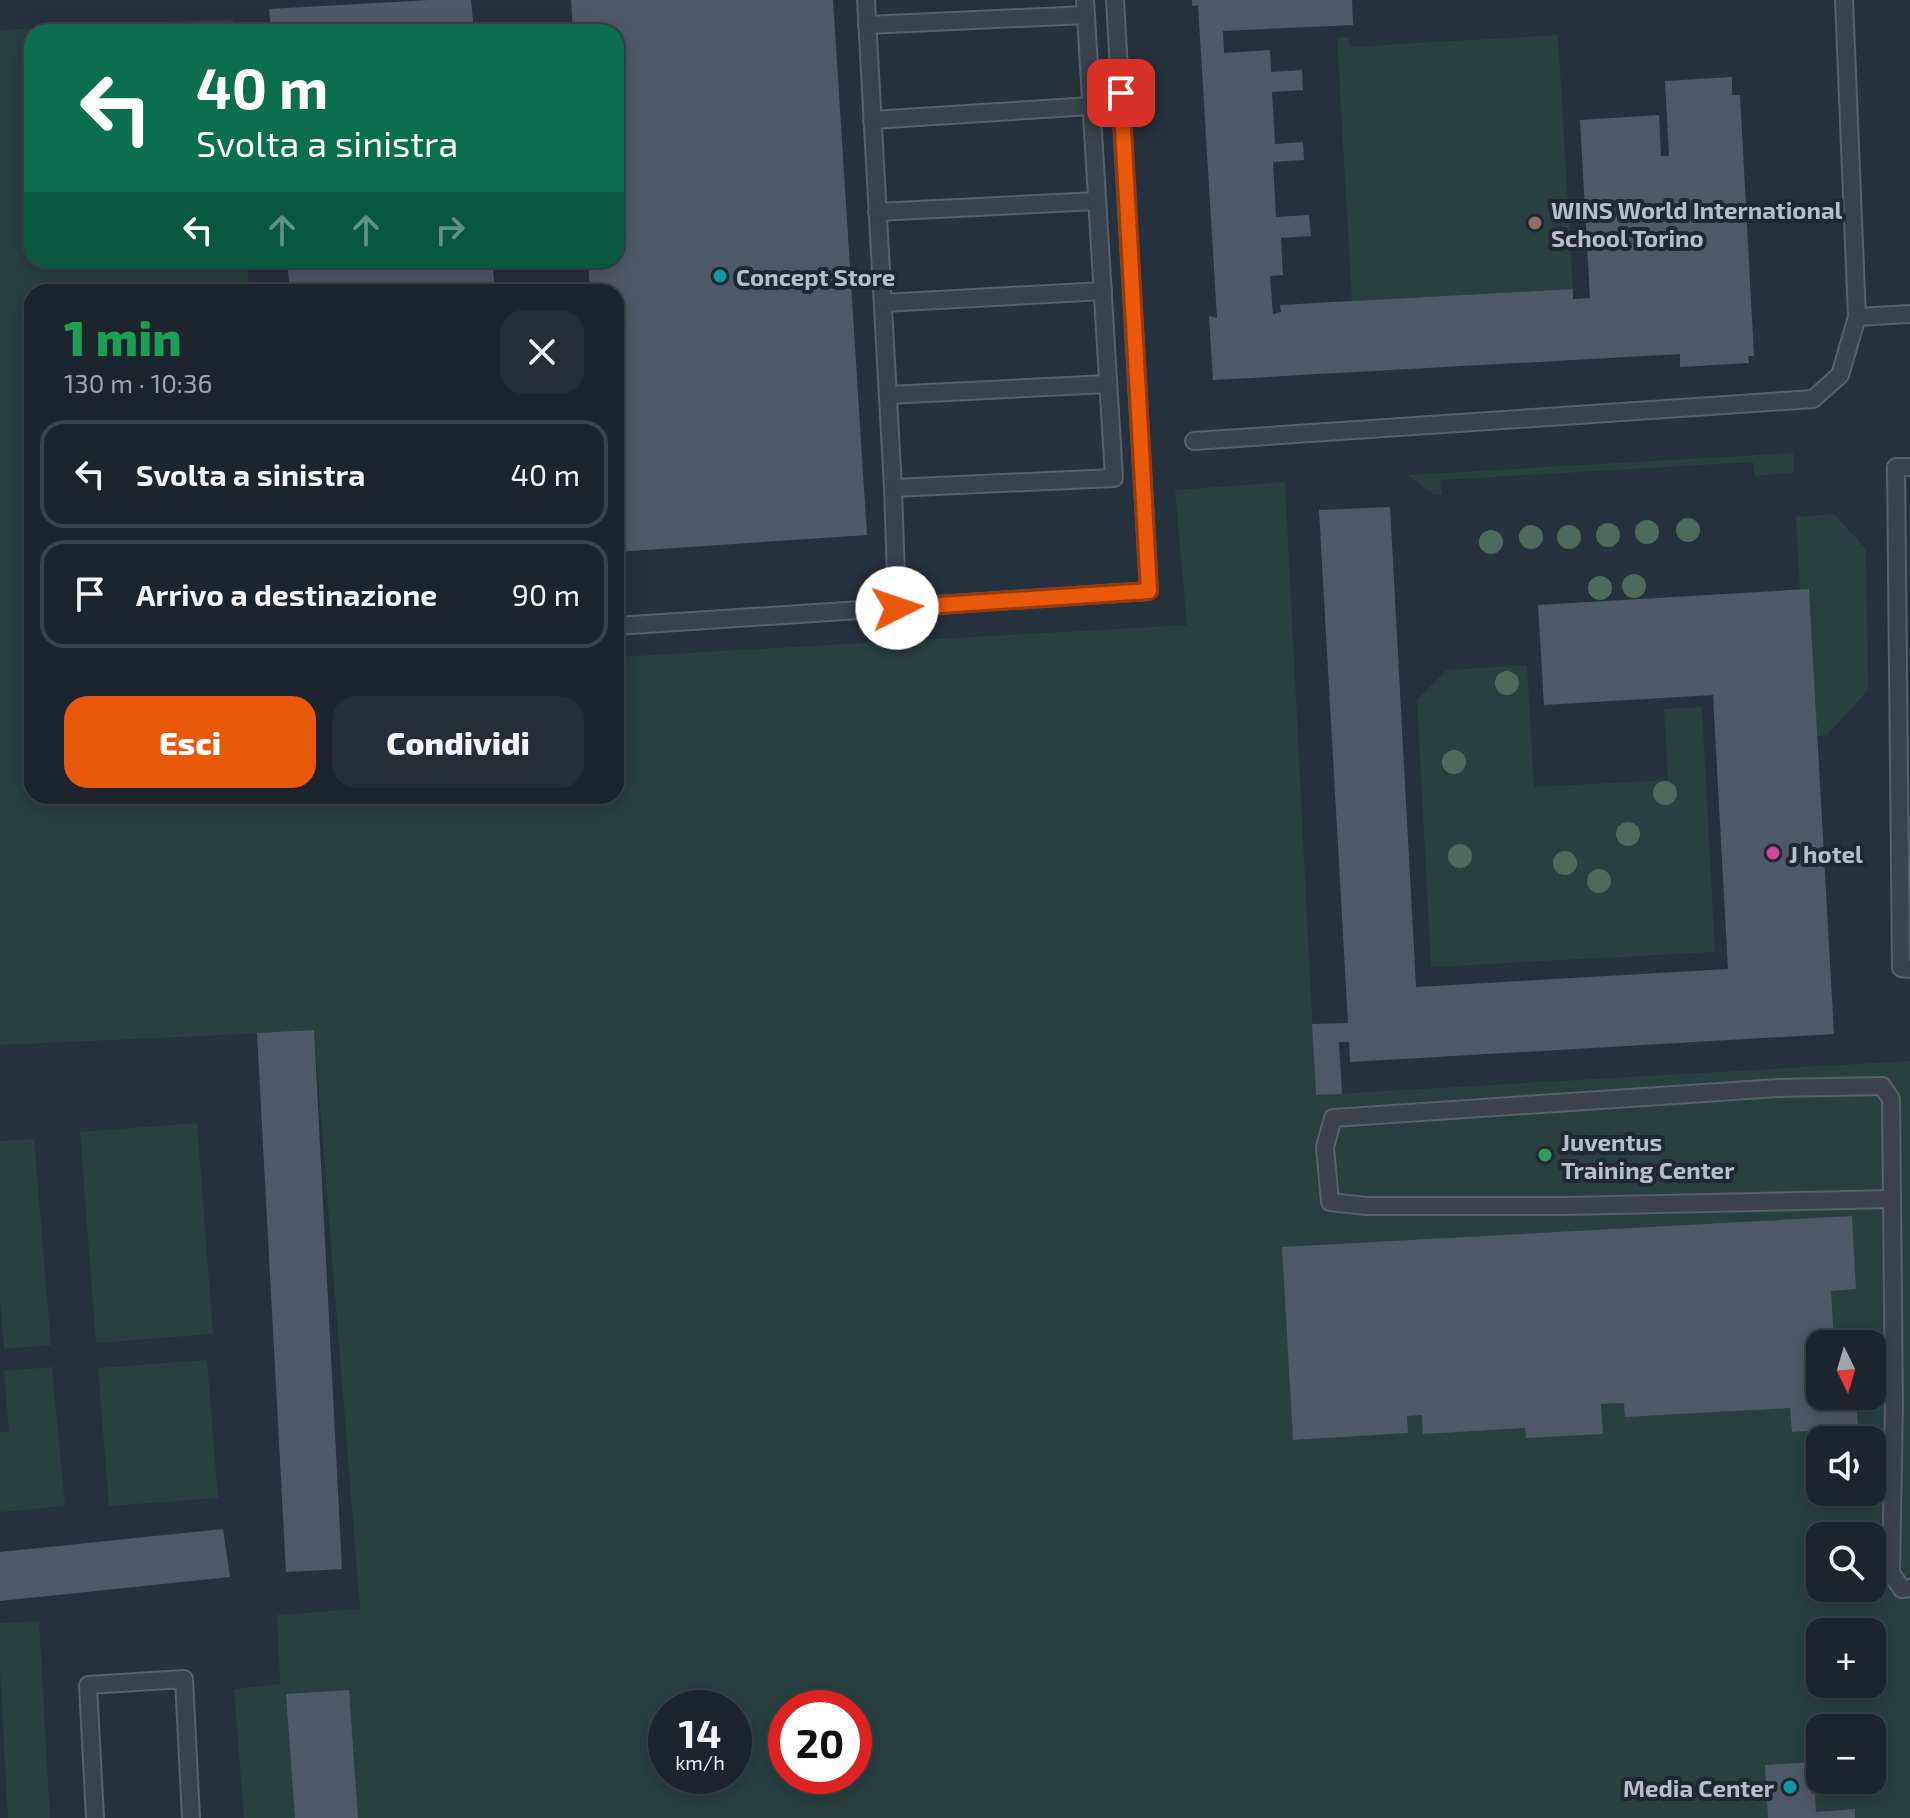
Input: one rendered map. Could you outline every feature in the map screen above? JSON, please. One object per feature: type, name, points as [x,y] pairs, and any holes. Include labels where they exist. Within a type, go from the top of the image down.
[{"type":"lane","points":[[866,0],[897,608]]},
{"type":"lane","points":[[624,625],[1149,591],[1115,0]]},
{"type":"lane","points":[[1194,441],[1813,399],[1840,375],[1857,317],[1844,0]]},
{"type":"lane","points":[[867,25],[1086,7],[1114,478],[893,488]]},
{"type":"lane","points":[[872,120],[1091,106]]},
{"type":"lane","points":[[877,212],[1097,201]]},
{"type":"lane","points":[[883,303],[1103,291]]},
{"type":"lane","points":[[1857,317],[1910,314]]},
{"type":"lane","points":[[888,395],[1108,384]]},
{"type":"lane","points":[[1910,467],[1896,467],[1901,968],[1910,969]]},
{"type":"lane","points":[[1892,1199],[1565,1206],[1366,1206],[1330,1202],[1325,1147],[1333,1118],[1778,1088],[1882,1086],[1891,1099],[1892,1199],[1894,1404],[1891,1573],[1902,1589],[1910,1588]]},
{"type":"lane","points":[[95,1818],[88,1685],[184,1679],[191,1818]]},
{"type":"green space","points":[[233,19],[233,24],[127,24]]},
{"type":"green space","points":[[24,29],[24,268],[248,268],[248,284],[24,284],[24,804],[624,804],[624,657],[1187,625],[1175,490],[1285,482],[1316,1095],[1910,1061],[1910,1818],[244,1818],[234,1689],[280,1684],[277,1615],[360,1609],[314,1031],[0,1045],[0,30]]},
{"type":"green space","points":[[1558,35],[1573,289],[1352,301],[1337,38],[1348,37],[1350,47]]},
{"type":"green space","points":[[1793,453],[1794,473],[1755,476],[1753,462],[1440,480],[1442,494],[1434,494],[1408,475]]},
{"type":"green space","points":[[1834,514],[1866,549],[1868,690],[1827,735],[1817,736],[1809,590],[1800,590],[1796,517]]},
{"type":"green space","points":[[1527,665],[1534,787],[1668,780],[1664,709],[1702,707],[1715,952],[1431,967],[1417,700],[1447,670]]},
{"type":"green space","points":[[197,1123],[213,1334],[96,1343],[80,1132]]},
{"type":"green space","points":[[34,1139],[51,1345],[4,1349],[0,1302],[0,1141]]},
{"type":"green space","points":[[207,1360],[218,1498],[109,1506],[98,1368]]},
{"type":"green space","points":[[52,1367],[65,1506],[0,1512],[0,1432],[9,1431],[4,1371]]},
{"type":"green space","points":[[39,1621],[50,1818],[8,1818],[0,1623]]},
{"type":"building","points":[[471,0],[473,24],[270,24],[269,9]]},
{"type":"building","name":"Concept Store","points":[[571,0],[833,0],[867,535],[624,551],[624,284],[590,284],[588,268],[624,268],[624,24],[572,24]]},
{"type":"building","points":[[1192,0],[1352,0],[1353,25],[1223,31],[1224,53],[1270,50],[1271,72],[1302,70],[1303,90],[1272,92],[1275,144],[1303,142],[1304,160],[1273,162],[1276,217],[1309,215],[1311,236],[1281,238],[1283,275],[1270,276],[1273,314],[1281,312],[1280,305],[1573,289],[1573,299],[1590,298],[1580,120],[1659,115],[1661,156],[1669,156],[1665,81],[1732,77],[1732,95],[1740,95],[1754,356],[1748,356],[1749,363],[1680,367],[1680,354],[1213,380],[1209,316],[1217,318],[1198,5],[1192,6]]},
{"type":"building","points":[[288,268],[493,268],[494,284],[289,284]]},
{"type":"building","name":"J hotel","points":[[1390,507],[1416,987],[1728,969],[1713,695],[1544,705],[1538,605],[1809,589],[1834,1034],[1350,1062],[1349,1042],[1339,1042],[1342,1094],[1316,1095],[1312,1024],[1348,1023],[1319,510]]},
{"type":"building","points":[[314,1030],[342,1569],[286,1572],[257,1033]]},
{"type":"building","points":[[1852,1216],[1856,1289],[1831,1291],[1833,1330],[1806,1330],[1806,1410],[1857,1410],[1858,1426],[1806,1426],[1806,1431],[1792,1432],[1790,1408],[1625,1417],[1624,1403],[1601,1404],[1603,1434],[1526,1438],[1525,1428],[1423,1434],[1422,1415],[1407,1416],[1408,1433],[1293,1440],[1282,1247]]},
{"type":"building","points":[[223,1529],[230,1577],[0,1601],[0,1552]]},
{"type":"building","points":[[349,1690],[358,1818],[295,1818],[286,1694]]},
{"type":"building","name":"Media Center","points":[[1806,1762],[1806,1794],[1815,1794],[1816,1812],[1855,1809],[1855,1818],[1768,1818],[1765,1765]]},
{"type":"place","name":"WINS World International School Torino","points":[[1535,223]]},
{"type":"place","name":"Concept Store","points":[[720,276]]},
{"type":"place","name":"J hotel","points":[[1773,853]]},
{"type":"place","name":"Juventus Training Center","points":[[1545,1155]]},
{"type":"place","name":"Media Center","points":[[1790,1787]]},
{"type":"route","points":[[897,608],[1149,591],[1121,93]]}]
